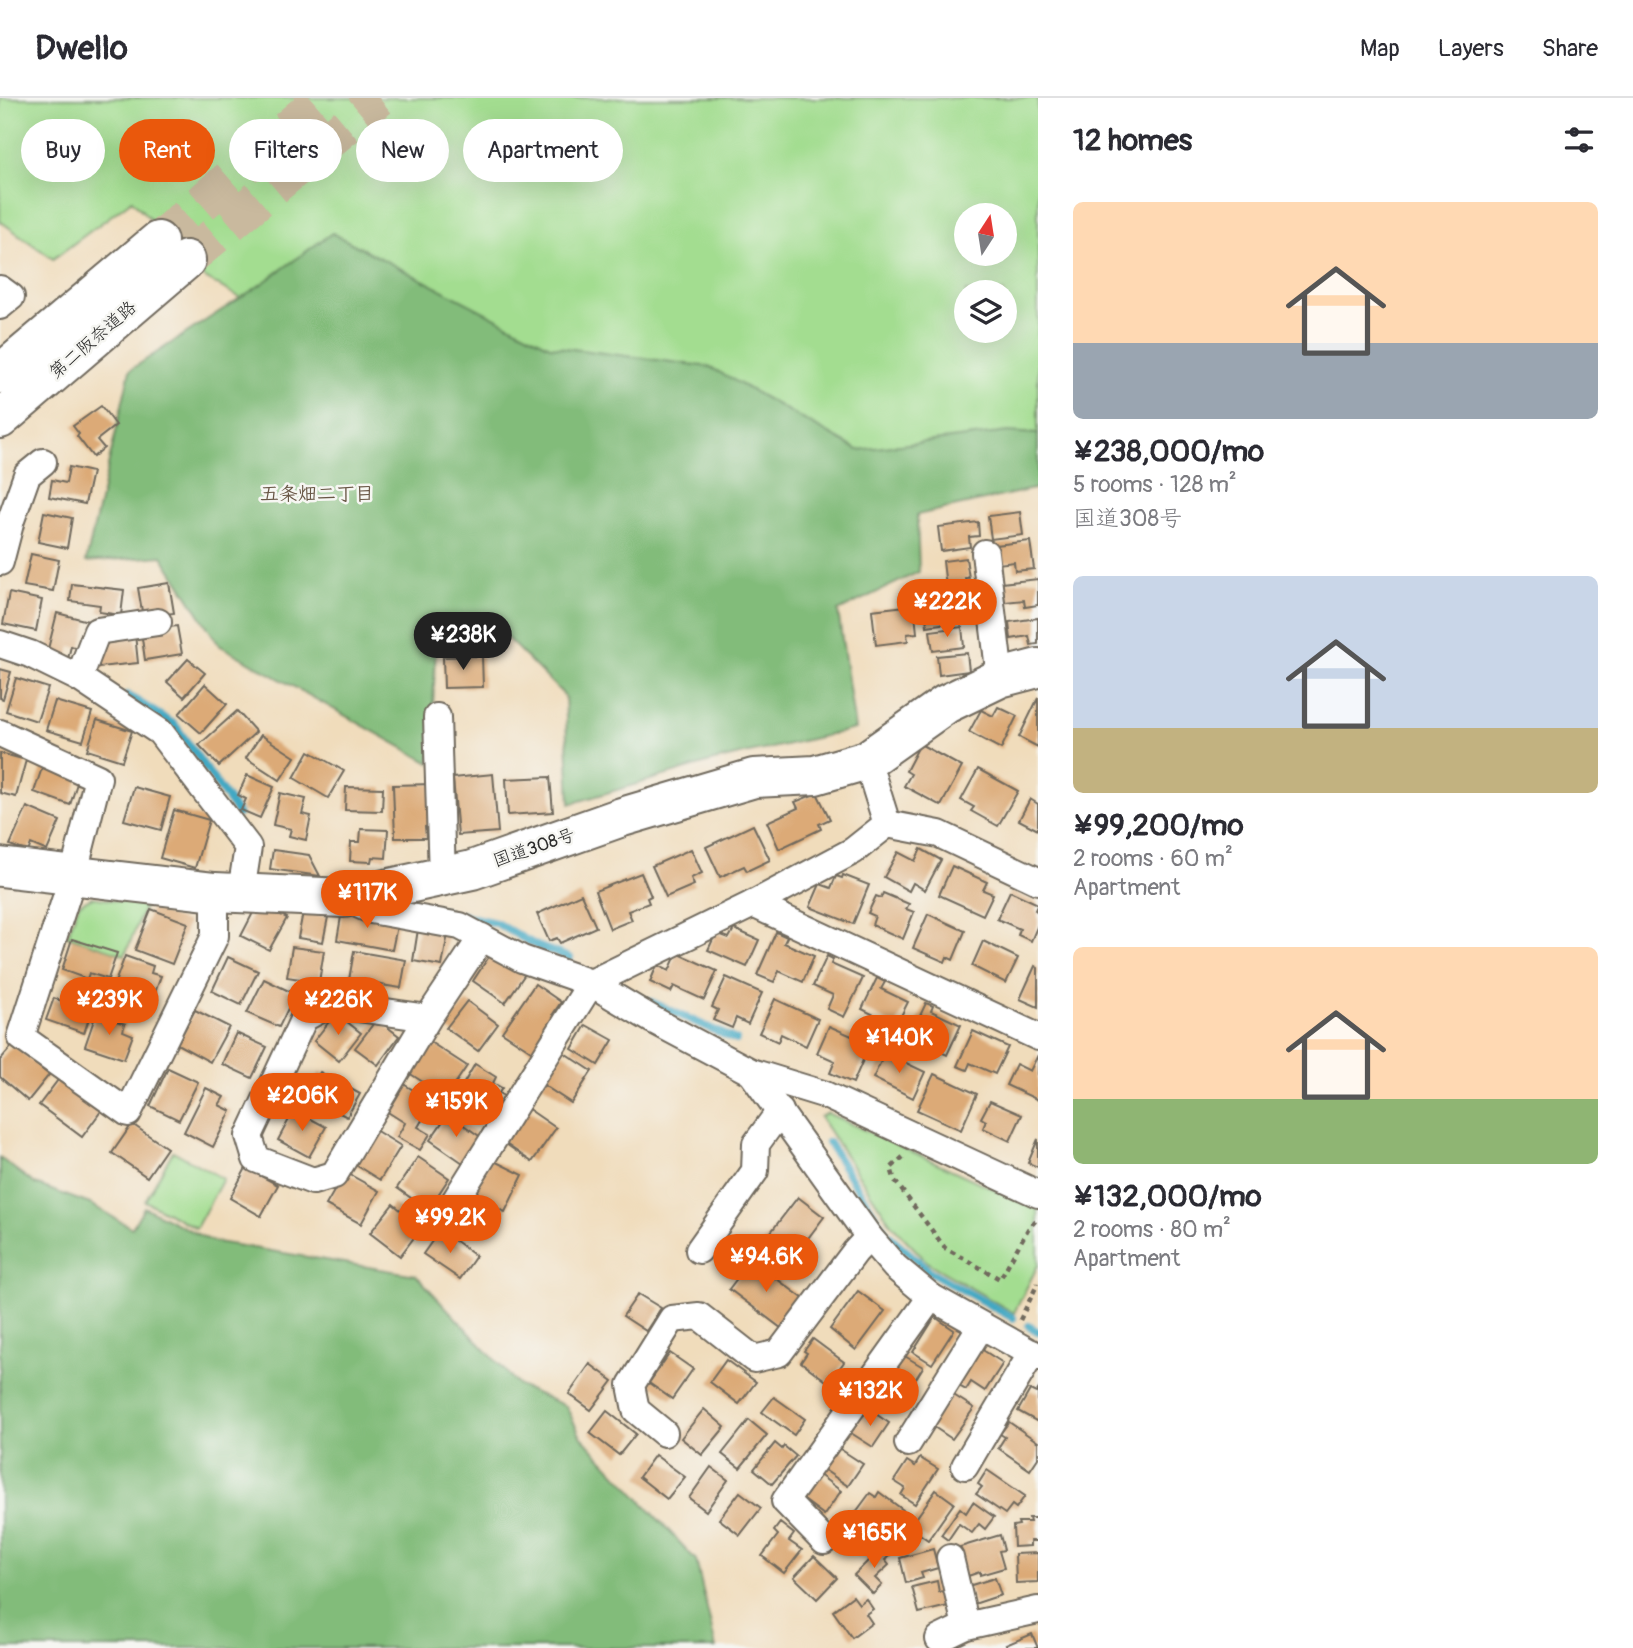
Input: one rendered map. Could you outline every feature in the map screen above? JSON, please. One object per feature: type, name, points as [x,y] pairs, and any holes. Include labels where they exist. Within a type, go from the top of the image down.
[{"type":"highway","name":"第二阪奈道路","points":[[0,374],[172,250],[0,419]]},
{"type":"highway","name":"国道308号","points":[[0,867],[228,892],[344,898],[472,870],[622,817],[754,778],[815,775],[867,760],[946,704],[1000,678],[1038,668]]},
{"type":"street","points":[[0,289],[11,297],[0,306]]},
{"type":"street","points":[[0,562],[27,475],[43,462]]},
{"type":"street","points":[[985,553],[1000,678]]},
{"type":"street","points":[[79,678],[97,631],[158,622]]},
{"type":"street","points":[[0,644],[30,654],[79,678],[160,732],[248,847],[228,892],[215,936],[128,1113],[21,1037],[73,876],[98,778],[0,733]]},
{"type":"street","points":[[437,717],[442,877]]},
{"type":"street","points":[[867,760],[887,824]]},
{"type":"street","points":[[887,824],[939,835],[1038,881]]},
{"type":"street","points":[[445,1217],[590,983],[753,904],[853,851],[887,824]]},
{"type":"street","points":[[344,898],[371,910],[460,926],[522,959],[590,983],[751,1072],[823,1094],[1038,1194]]},
{"type":"street","points":[[753,904],[1038,1037]]},
{"type":"street","points":[[428,1018],[330,1004],[304,1018],[249,1136],[256,1159],[313,1181],[334,1175],[428,1018],[482,937]]},
{"type":"street","points":[[751,1072],[869,1237],[895,1267],[930,1297],[1035,1355],[965,1466]]},
{"type":"street","points":[[699,1250],[755,1171],[756,1144],[780,1111]]},
{"type":"street","points":[[664,1433],[636,1410],[631,1385],[672,1320],[699,1316],[754,1359],[779,1353],[869,1237]]},
{"type":"street","points":[[824,1541],[785,1501],[930,1297]]},
{"type":"street","points":[[908,1443],[981,1325]]},
{"type":"street","points":[[950,1558],[966,1626]]},
{"type":"street","points":[[939,1639],[966,1626],[1038,1610]]},
{"type":"path","points":[[922,1140],[891,1168],[895,1181],[945,1248],[1000,1279],[1028,1229],[1038,1219]]},
{"type":"path","points":[[1021,1317],[1038,1283]]},
{"type":"green space","points":[[0,98],[1038,98],[1038,475],[875,507],[325,345],[205,278],[132,200],[53,259],[0,221]]},
{"type":"green space","points":[[332,233],[550,346],[710,367],[858,450],[1008,432],[1038,434],[1038,488],[917,515],[919,572],[838,611],[855,729],[714,761],[570,804],[565,696],[493,624],[437,628],[430,763],[219,645],[162,556],[86,562],[130,370],[260,285]]},
{"type":"green space","points":[[92,897],[145,905],[125,955],[67,936],[79,904]]},
{"type":"green space","points":[[827,1113],[1038,1209],[1038,1265],[1014,1313],[928,1263],[891,1224],[820,1117]]},
{"type":"green space","points":[[173,1151],[223,1179],[196,1228],[145,1201]]},
{"type":"green space","points":[[0,1158],[35,1184],[90,1204],[132,1228],[144,1207],[211,1241],[416,1275],[519,1386],[566,1406],[580,1435],[696,1560],[716,1648],[0,1648]]},
{"type":"building","points":[[101,406],[116,425],[97,440],[104,448],[93,457],[73,426]]},
{"type":"building","points":[[69,467],[92,472],[85,504],[49,497],[52,480],[66,483]]},
{"type":"building","points":[[44,512],[72,518],[67,548],[38,542]]},
{"type":"building","points":[[1020,512],[1023,535],[991,539],[988,516]]},
{"type":"building","points":[[978,522],[979,536],[969,537],[970,547],[941,551],[938,527]]},
{"type":"building","points":[[1030,541],[1034,569],[1015,571],[1014,562],[998,564],[996,545]]},
{"type":"building","points":[[31,554],[59,560],[53,591],[24,586]]},
{"type":"building","points":[[966,558],[969,578],[965,578],[967,592],[947,595],[943,561]]},
{"type":"building","points":[[1038,579],[1038,605],[1025,607],[1024,600],[1005,602],[1002,583]]},
{"type":"building","points":[[169,583],[174,613],[143,617],[138,588]]},
{"type":"building","points":[[72,584],[124,590],[121,615],[99,612],[100,605],[70,601]]},
{"type":"building","points":[[9,593],[42,600],[36,631],[3,624]]},
{"type":"building","points":[[944,600],[945,606],[960,605],[962,621],[927,626],[925,602]]},
{"type":"building","points":[[914,605],[917,633],[907,634],[908,641],[876,645],[872,610]]},
{"type":"building","points":[[57,613],[88,621],[81,649],[71,646],[68,659],[47,653]]},
{"type":"building","points":[[1038,618],[1038,644],[1031,645],[1029,636],[1011,639],[1009,622]]},
{"type":"building","points":[[177,626],[182,654],[145,660],[141,631]]},
{"type":"building","points":[[962,627],[964,647],[933,651],[930,631]]},
{"type":"building","points":[[135,634],[138,663],[99,667],[97,645],[107,644],[106,637]]},
{"type":"building","points":[[967,653],[969,671],[939,675],[937,656]]},
{"type":"building","points":[[482,656],[483,687],[444,688],[443,657]]},
{"type":"building","points":[[188,659],[205,673],[184,697],[167,682]]},
{"type":"building","points":[[0,669],[11,672],[3,699],[0,698]]},
{"type":"building","points":[[16,678],[48,688],[37,721],[6,711]]},
{"type":"building","points":[[205,684],[227,704],[201,733],[179,714]]},
{"type":"building","points":[[1038,698],[1038,747],[1019,737]]},
{"type":"building","points":[[55,701],[92,712],[83,741],[46,730]]},
{"type":"building","points":[[998,707],[1017,716],[1001,749],[969,732],[981,710],[993,716]]},
{"type":"building","points":[[237,711],[256,732],[219,766],[199,745]]},
{"type":"building","points":[[97,720],[132,731],[122,761],[87,750]]},
{"type":"building","points":[[261,735],[295,757],[280,780],[246,758]]},
{"type":"building","points":[[920,744],[962,767],[941,806],[904,786],[911,774],[906,771]]},
{"type":"building","points":[[309,751],[344,771],[328,798],[294,778]]},
{"type":"building","points":[[0,753],[26,760],[16,797],[0,793]]},
{"type":"building","points":[[43,765],[79,777],[70,805],[34,792]]},
{"type":"building","points":[[978,769],[1018,791],[998,826],[971,811],[974,807],[961,800]]},
{"type":"building","points":[[493,774],[498,832],[458,835],[453,778]]},
{"type":"building","points":[[247,775],[274,787],[260,818],[241,810],[246,799],[238,795]]},
{"type":"building","points":[[550,777],[553,812],[508,815],[506,779]]},
{"type":"building","points":[[434,784],[435,826],[425,827],[426,838],[395,838],[393,785]]},
{"type":"building","points":[[134,787],[170,797],[161,830],[124,820]]},
{"type":"building","points":[[346,787],[383,788],[382,811],[345,810]]},
{"type":"building","points":[[280,793],[306,799],[302,814],[311,816],[306,840],[289,836],[291,829],[273,825]]},
{"type":"building","points":[[817,793],[830,819],[819,824],[821,829],[779,849],[767,822],[798,808],[795,802]]},
{"type":"building","points":[[1030,799],[1038,804],[1038,830],[1019,820]]},
{"type":"building","points":[[27,807],[60,821],[47,851],[31,844],[28,852],[10,845]]},
{"type":"building","points":[[174,810],[209,820],[195,868],[160,858]]},
{"type":"building","points":[[753,825],[770,860],[747,871],[744,866],[720,877],[706,847]]},
{"type":"building","points":[[361,829],[388,830],[386,858],[372,857],[371,862],[350,861],[351,842],[360,842]]},
{"type":"building","points":[[691,849],[702,873],[691,878],[694,885],[666,897],[652,866]]},
{"type":"building","points":[[921,849],[941,860],[925,890],[913,883],[909,891],[884,877],[898,852],[915,861]]},
{"type":"building","points":[[273,850],[309,855],[320,876],[270,869]]},
{"type":"building","points":[[952,866],[987,882],[983,890],[993,894],[983,915],[939,895]]},
{"type":"building","points":[[641,873],[651,896],[647,898],[649,903],[628,911],[632,920],[610,929],[595,891]]},
{"type":"building","points":[[843,875],[869,885],[853,924],[810,907],[820,884],[831,888],[836,876],[842,878]]},
{"type":"building","points":[[1010,891],[1038,904],[1035,910],[1038,912],[1038,925],[1031,941],[1018,935],[1020,929],[997,919]]},
{"type":"building","points":[[883,893],[909,904],[906,909],[914,912],[903,939],[872,925],[875,916],[868,913],[876,896],[881,898]]},
{"type":"building","points":[[581,894],[596,927],[560,943],[557,938],[549,941],[537,914]]},
{"type":"building","points":[[258,903],[287,918],[269,950],[241,936]]},
{"type":"building","points":[[151,909],[188,923],[172,964],[135,950]]},
{"type":"building","points":[[342,911],[398,921],[392,950],[337,940]]},
{"type":"building","points":[[303,912],[328,917],[323,942],[298,938]]},
{"type":"building","points":[[928,914],[965,931],[953,960],[947,957],[945,962],[913,948]]},
{"type":"building","points":[[419,923],[449,928],[442,966],[413,961]]},
{"type":"building","points":[[734,929],[759,940],[747,967],[708,950],[716,933],[729,938]]},
{"type":"building","points":[[776,932],[787,937],[784,943],[814,956],[803,982],[779,971],[774,982],[757,975]]},
{"type":"building","points":[[72,939],[117,953],[108,979],[89,973],[87,979],[62,970]]},
{"type":"building","points":[[983,941],[1018,958],[1006,983],[972,966]]},
{"type":"building","points":[[292,947],[324,951],[319,982],[287,977]]},
{"type":"building","points":[[354,951],[406,960],[401,988],[349,980]]},
{"type":"building","points":[[492,952],[525,974],[505,1003],[473,981]]},
{"type":"building","points":[[677,953],[717,971],[704,1000],[674,986],[671,992],[650,982],[657,965],[669,971]]},
{"type":"building","points":[[125,956],[153,966],[151,973],[161,976],[152,1001],[113,988]]},
{"type":"building","points":[[827,956],[833,959],[831,964],[863,978],[844,1017],[827,1009],[833,995],[813,986]]},
{"type":"building","points":[[228,957],[258,971],[241,1005],[212,991]]},
{"type":"building","points":[[1035,966],[1038,968],[1038,1007],[1020,999]]},
{"type":"building","points":[[726,977],[762,993],[748,1024],[736,1018],[732,1028],[713,1020],[718,1010],[712,1007]]},
{"type":"building","points":[[877,978],[885,982],[881,989],[908,1002],[896,1026],[862,1009]]},
{"type":"building","points":[[264,979],[295,994],[279,1027],[247,1013]]},
{"type":"building","points":[[535,984],[561,1002],[553,1014],[558,1018],[534,1053],[502,1032]]},
{"type":"building","points":[[68,992],[95,1001],[84,1033],[46,1020],[54,998],[64,1002]]},
{"type":"building","points":[[775,999],[818,1019],[806,1046],[781,1034],[778,1042],[759,1033]]},
{"type":"building","points":[[467,1001],[498,1024],[478,1051],[446,1028]]},
{"type":"building","points":[[926,1003],[933,1006],[931,1011],[961,1025],[947,1055],[910,1037]]},
{"type":"building","points":[[195,1010],[229,1027],[210,1062],[177,1044]]},
{"type":"building","points":[[336,1013],[361,1033],[339,1061],[314,1041]]},
{"type":"building","points":[[96,1014],[125,1024],[123,1031],[133,1035],[124,1059],[85,1046]]},
{"type":"building","points":[[377,1019],[399,1036],[378,1065],[355,1048]]},
{"type":"building","points":[[586,1025],[613,1040],[598,1065],[572,1049]]},
{"type":"building","points":[[829,1026],[870,1044],[853,1083],[830,1073],[835,1061],[817,1053]]},
{"type":"building","points":[[973,1031],[1008,1047],[995,1074],[970,1063],[967,1070],[957,1066]]},
{"type":"building","points":[[236,1033],[267,1047],[252,1078],[222,1064]]},
{"type":"building","points":[[427,1040],[467,1066],[446,1097],[406,1071]]},
{"type":"building","points":[[13,1045],[49,1075],[28,1101],[0,1077],[0,1060]]},
{"type":"building","points":[[563,1052],[592,1071],[571,1103],[542,1084]]},
{"type":"building","points":[[885,1053],[925,1072],[913,1098],[873,1078]]},
{"type":"building","points":[[1038,1055],[1038,1100],[1006,1085],[1016,1064],[1030,1071]]},
{"type":"building","points":[[475,1064],[496,1077],[493,1083],[502,1088],[499,1093],[505,1097],[494,1116],[457,1095]]},
{"type":"building","points":[[168,1068],[198,1082],[179,1120],[150,1106]]},
{"type":"building","points":[[320,1072],[360,1094],[347,1117],[332,1109],[338,1099],[328,1094],[323,1104],[307,1096]]},
{"type":"building","points":[[934,1074],[977,1094],[961,1130],[917,1110]]},
{"type":"building","points":[[61,1076],[104,1107],[82,1137],[39,1105]]},
{"type":"building","points":[[400,1082],[433,1102],[418,1127],[430,1134],[420,1150],[397,1137],[405,1123],[383,1109]]},
{"type":"building","points":[[206,1088],[224,1097],[219,1105],[231,1111],[213,1147],[184,1132]]},
{"type":"building","points":[[990,1101],[1022,1115],[1010,1141],[983,1128],[986,1121],[981,1118]]},
{"type":"building","points":[[527,1108],[556,1128],[532,1162],[503,1142]]},
{"type":"building","points":[[294,1110],[326,1127],[309,1157],[278,1140]]},
{"type":"building","points":[[448,1114],[482,1138],[463,1163],[430,1140]]},
{"type":"building","points":[[132,1124],[167,1148],[147,1177],[112,1153]]},
{"type":"building","points":[[370,1127],[401,1146],[380,1180],[349,1161]]},
{"type":"building","points":[[1038,1139],[1038,1167],[1028,1163]]},
{"type":"building","points":[[418,1157],[449,1178],[428,1210],[397,1188]]},
{"type":"building","points":[[490,1159],[523,1175],[505,1212],[472,1197]]},
{"type":"building","points":[[246,1168],[278,1185],[261,1216],[230,1198]]},
{"type":"building","points":[[345,1172],[379,1191],[361,1224],[326,1205]]},
{"type":"building","points":[[798,1197],[824,1217],[784,1270],[757,1250]]},
{"type":"building","points":[[393,1204],[422,1227],[400,1256],[370,1233]]},
{"type":"building","points":[[440,1230],[476,1256],[460,1279],[423,1254]]},
{"type":"building","points":[[751,1260],[804,1299],[781,1328],[729,1289]]},
{"type":"building","points":[[858,1291],[885,1311],[856,1350],[830,1329]]},
{"type":"building","points":[[638,1294],[661,1308],[646,1331],[623,1316]]},
{"type":"building","points":[[935,1317],[954,1330],[932,1364],[913,1352]]},
{"type":"building","points":[[813,1339],[844,1362],[829,1383],[801,1362],[807,1353],[804,1351]]},
{"type":"building","points":[[978,1347],[1003,1363],[985,1391],[971,1382],[966,1390],[955,1384]]},
{"type":"building","points":[[670,1353],[693,1369],[672,1399],[649,1383]]},
{"type":"building","points":[[903,1355],[923,1367],[902,1401],[883,1389]]},
{"type":"building","points":[[726,1360],[756,1382],[739,1404],[710,1382]]},
{"type":"building","points":[[590,1364],[613,1381],[591,1410],[569,1394]]},
{"type":"building","points":[[1030,1390],[1036,1393],[1038,1390],[1038,1422],[1018,1411]]},
{"type":"building","points":[[952,1394],[974,1408],[952,1439],[931,1425]]},
{"type":"building","points":[[774,1397],[805,1419],[794,1435],[762,1412]]},
{"type":"building","points":[[867,1408],[889,1423],[873,1447],[851,1433]]},
{"type":"building","points":[[704,1409],[725,1427],[702,1455],[681,1438]]},
{"type":"building","points":[[607,1411],[636,1434],[619,1455],[590,1433]]},
{"type":"building","points":[[749,1420],[767,1435],[740,1468],[722,1454]]},
{"type":"building","points":[[1009,1422],[1038,1442],[1038,1458],[1030,1470],[998,1448],[1005,1437],[1000,1434]]},
{"type":"building","points":[[775,1443],[782,1449],[784,1446],[796,1456],[772,1484],[754,1469]]},
{"type":"building","points":[[837,1447],[863,1464],[848,1486],[823,1469]]},
{"type":"building","points":[[655,1455],[685,1477],[667,1499],[639,1477]]},
{"type":"building","points":[[920,1458],[938,1469],[915,1504],[901,1495],[905,1488],[894,1481],[907,1461],[915,1466]]},
{"type":"building","points":[[711,1467],[728,1480],[706,1511],[689,1498]]},
{"type":"building","points":[[987,1470],[1025,1496],[1016,1508],[1012,1505],[1005,1514],[976,1494],[982,1487],[978,1484]]},
{"type":"building","points":[[818,1474],[841,1491],[824,1515],[800,1497]]},
{"type":"building","points":[[936,1490],[954,1503],[928,1540],[910,1527]]},
{"type":"building","points":[[740,1492],[761,1508],[740,1535],[719,1519]]},
{"type":"building","points":[[879,1492],[903,1510],[886,1533],[856,1512],[870,1493],[876,1497]]},
{"type":"building","points":[[973,1502],[994,1517],[985,1529],[979,1524],[972,1533],[959,1524],[948,1540],[941,1535],[960,1508],[966,1513]]},
{"type":"building","points":[[1029,1518],[1038,1518],[1038,1541],[1030,1541],[1030,1546],[1014,1547],[1013,1526],[1019,1525],[1018,1522],[1030,1522]]},
{"type":"building","points":[[848,1522],[871,1539],[858,1556],[835,1538]]},
{"type":"building","points":[[780,1523],[794,1534],[789,1541],[802,1550],[784,1573],[762,1556],[778,1535],[774,1531]]},
{"type":"building","points":[[1000,1535],[1004,1550],[999,1551],[1004,1568],[965,1577],[957,1548]]},
{"type":"building","points":[[884,1545],[892,1553],[885,1560],[889,1565],[875,1578],[882,1585],[873,1594],[854,1575]]},
{"type":"building","points":[[933,1549],[938,1568],[921,1573],[923,1578],[906,1583],[900,1558]]},
{"type":"building","points":[[1038,1553],[1038,1582],[1016,1583],[1015,1554]]},
{"type":"building","points":[[814,1556],[837,1578],[817,1599],[794,1577]]},
{"type":"building","points":[[995,1578],[1001,1595],[974,1604],[968,1586]]},
{"type":"building","points":[[937,1581],[939,1592],[944,1591],[948,1606],[919,1613],[912,1587]]},
{"type":"building","points":[[853,1596],[859,1604],[866,1599],[873,1609],[866,1614],[872,1623],[852,1638],[833,1611]]},
{"type":"building","points":[[1032,1634],[1038,1648],[1008,1648],[1006,1645]]},
{"type":"waterway","points":[[127,695],[175,725],[238,814]]},
{"type":"waterway","points":[[408,902],[443,910]]},
{"type":"waterway","points":[[462,915],[496,923],[537,946],[570,958]]},
{"type":"waterway","points":[[649,1001],[736,1040]]},
{"type":"waterway","points":[[828,1142],[886,1233],[929,1271],[1013,1318]]},
{"type":"waterway","points":[[1029,1326],[1038,1332]]},
{"type":"tunnel","points":[[158,241],[323,98]]},
{"type":"tunnel","points":[[186,260],[379,98]]},
{"type":"district","name":"五条畑二丁目","points":[[317,494]]}]
